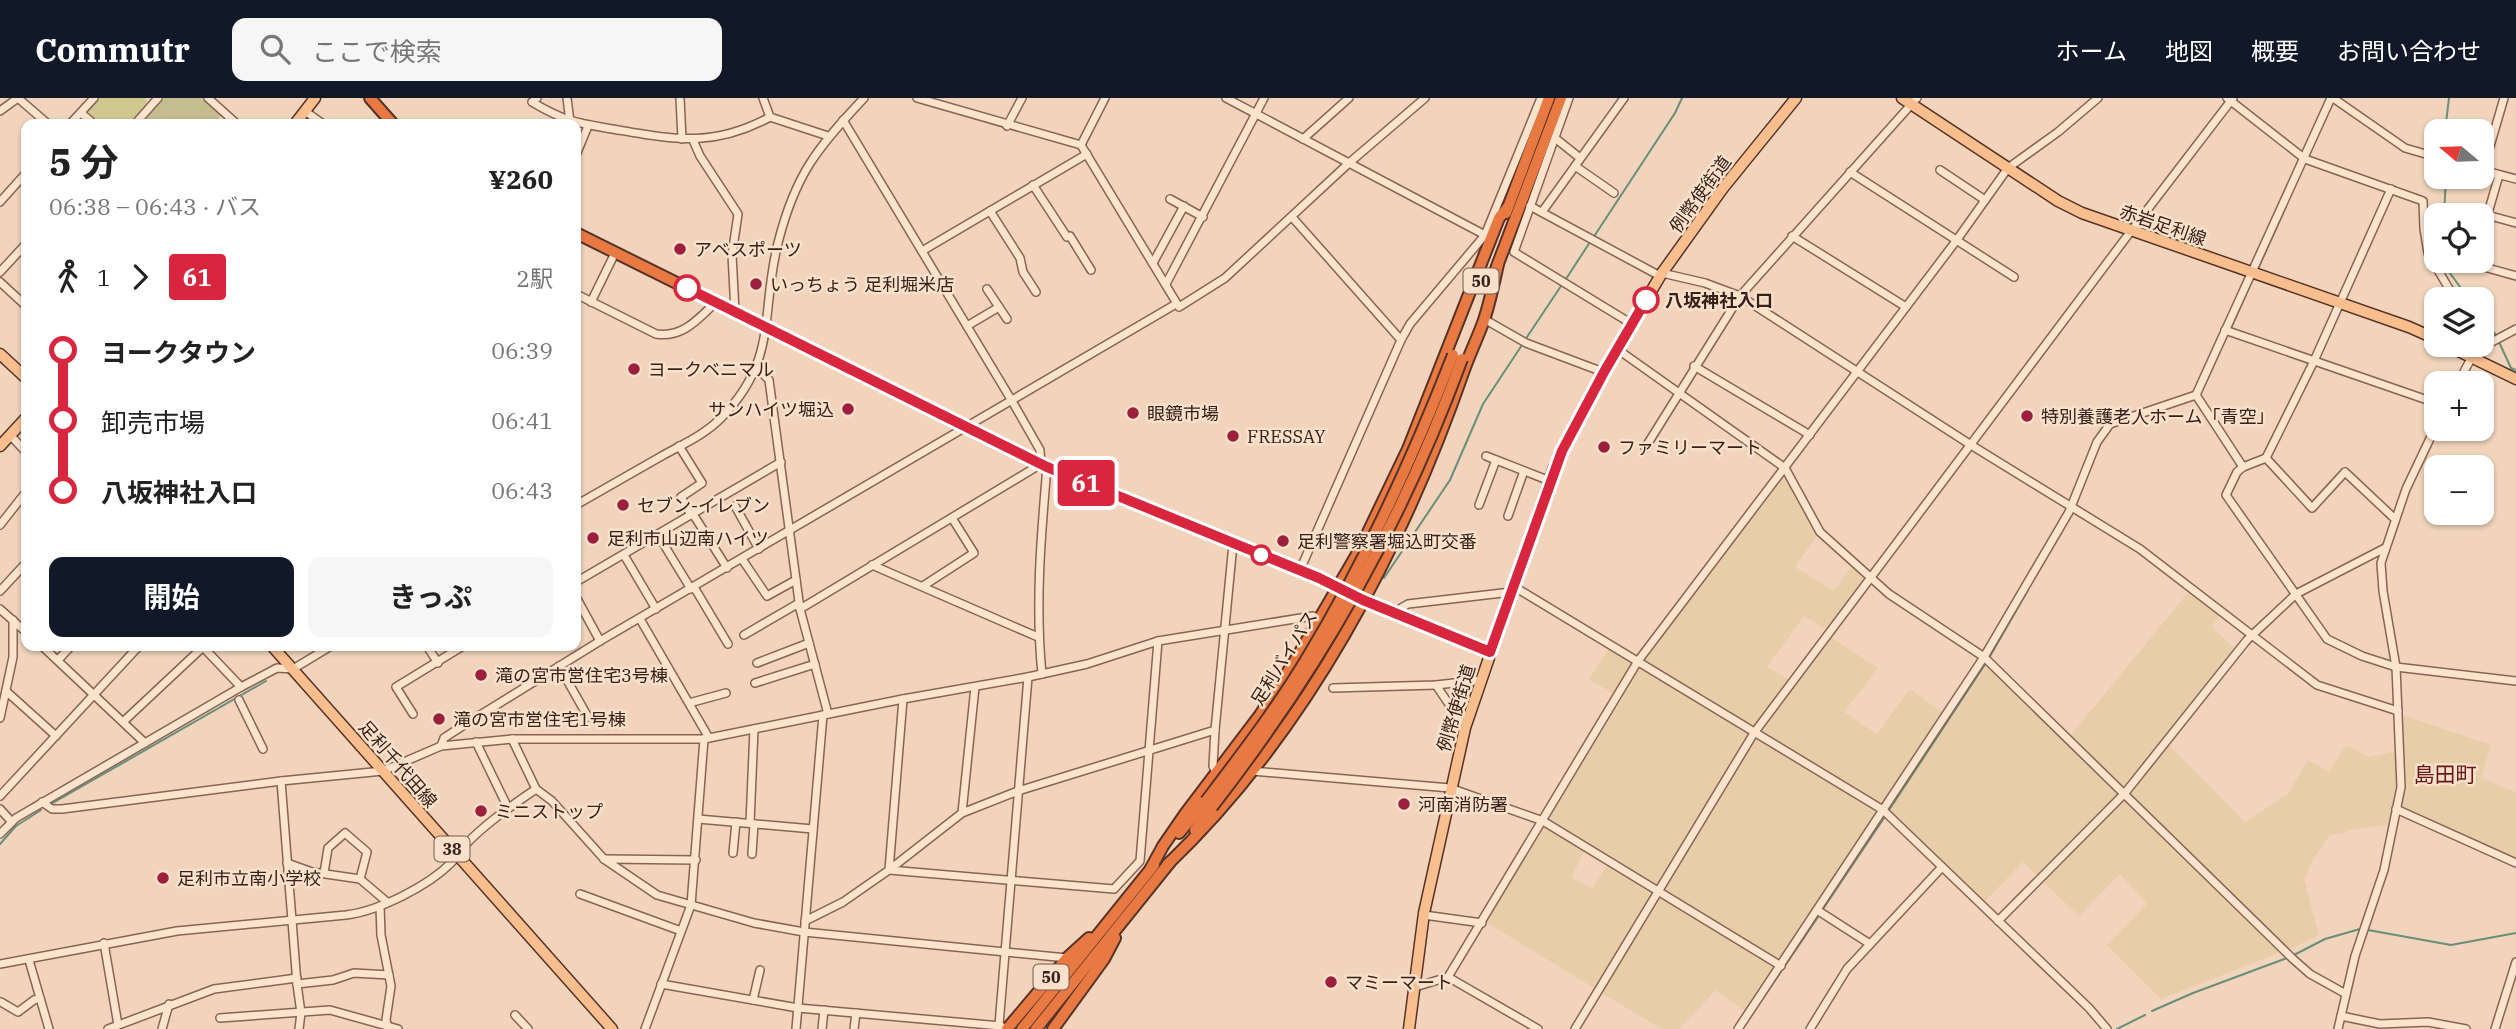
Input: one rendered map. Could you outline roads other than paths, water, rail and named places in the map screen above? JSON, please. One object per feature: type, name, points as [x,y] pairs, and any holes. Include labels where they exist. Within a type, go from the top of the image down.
[{"type":"highway","points":[[370,98],[389,119]]},
{"type":"highway","name":"足利バイパス","points":[[1022,1029],[1124,920],[1167,865],[1278,703],[1342,598],[1406,473],[1498,264],[1549,98]]},
{"type":"highway","name":"足利バイパス","points":[[1457,357],[1508,207],[1561,98]]},
{"type":"highway","name":"50","points":[[1151,868],[1163,846],[1260,715],[1320,619],[1385,502],[1499,218],[1508,207]]},
{"type":"highway","points":[[581,236],[1044,466],[1339,586],[1363,600]]},
{"type":"highway","name":"50","points":[[1167,865],[1203,831],[1252,771],[1305,695],[1363,600],[1409,508],[1437,444],[1484,319],[1498,264]]},
{"type":"highway","name":"足利バイパス","points":[[1036,1029],[1086,958],[1101,931],[1151,868],[1209,804]]},
{"type":"highway","name":"50","points":[[1053,1029],[1104,959],[1124,920]]},
{"type":"highway","name":"50","points":[[1003,1027],[1085,940],[1101,931]]},
{"type":"main road","points":[[299,119],[315,98]]},
{"type":"main road","name":"例幣使街道","points":[[1409,1029],[1424,915],[1465,728],[1562,451],[1661,274],[1723,188],[1796,98]]},
{"type":"main road","name":"赤岩足利線","points":[[1910,100],[2058,201],[2092,217],[2424,334]]},
{"type":"main road","points":[[1,357],[21,374]]},
{"type":"main road","points":[[2482,357],[2516,379]]},
{"type":"main road","points":[[0,446],[21,423]]},
{"type":"main road","name":"足利千代田線","points":[[277,651],[612,1029]]},
{"type":"street","points":[[0,110],[18,98],[42,119]]},
{"type":"street","points":[[75,119],[94,98]]},
{"type":"street","points":[[208,98],[232,119]]},
{"type":"street","points":[[218,106],[225,98]]},
{"type":"street","points":[[537,98],[532,102],[564,119]]},
{"type":"street","points":[[567,98],[570,119]]},
{"type":"street","points":[[680,98],[682,139]]},
{"type":"street","points":[[762,98],[770,117]]},
{"type":"street","points":[[581,502],[703,432],[722,416],[748,385],[757,368],[764,344],[773,263],[800,178],[828,136],[864,98]]},
{"type":"street","points":[[917,98],[1007,126],[1081,145],[1179,307],[1225,278],[1349,163],[1425,98]]},
{"type":"street","points":[[1007,126],[1022,98]]},
{"type":"street","points":[[1081,145],[1105,98]]},
{"type":"street","points":[[1226,98],[1485,235]]},
{"type":"street","points":[[1303,139],[1349,98]]},
{"type":"street","points":[[1300,570],[1401,340],[1410,324],[1485,235],[1541,98]]},
{"type":"street","points":[[1569,98],[1514,252],[1632,324]]},
{"type":"street","points":[[1542,212],[1624,98]]},
{"type":"street","points":[[1415,987],[1448,977],[1638,661],[1956,241],[2008,168],[2058,132],[2098,98]]},
{"type":"street","points":[[1738,1029],[1984,657],[2072,507],[2088,461],[2110,424],[2196,395],[2332,98],[2405,148],[2424,154]]},
{"type":"street","points":[[2494,131],[2504,98]]},
{"type":"street","points":[[140,119],[154,99]]},
{"type":"street","points":[[1576,1029],[1754,733],[2230,99],[2305,159],[2423,201],[2428,253],[2448,287]]},
{"type":"street","points":[[1166,284],[1265,100]]},
{"type":"street","points":[[1644,448],[1740,296],[1910,100]]},
{"type":"street","points":[[305,111],[316,119]]},
{"type":"street","points":[[81,113],[88,119]]},
{"type":"street","points":[[581,124],[662,139],[693,139],[732,134],[770,117],[828,136]]},
{"type":"street","points":[[843,120],[1040,450],[1044,466],[1038,582],[1038,637],[1042,674]]},
{"type":"street","points":[[581,143],[588,126]]},
{"type":"street","points":[[1555,138],[1580,158]]},
{"type":"street","points":[[693,139],[700,156],[738,214],[732,255],[735,312]]},
{"type":"street","points":[[922,251],[1087,154]]},
{"type":"street","points":[[1575,166],[1614,193]]},
{"type":"street","points":[[1940,170],[1985,200]]},
{"type":"street","points":[[1850,172],[2014,277]]},
{"type":"street","points":[[2494,174],[2516,179]]},
{"type":"street","points":[[2491,203],[2499,175]]},
{"type":"street","points":[[0,202],[21,179]]},
{"type":"street","points":[[1033,185],[1091,270]]},
{"type":"street","points":[[2390,189],[2314,361],[2266,458],[2237,472],[2226,495],[2327,639],[2362,656],[2396,667],[2516,681]]},
{"type":"street","points":[[1170,199],[1203,216]]},
{"type":"street","points":[[1153,263],[1184,206]]},
{"type":"street","points":[[1530,206],[1661,274],[1705,283],[1740,296],[2140,548],[2317,685],[2398,711]]},
{"type":"street","points":[[990,211],[1020,258],[1023,272],[1036,293]]},
{"type":"street","points":[[1292,217],[1401,340]]},
{"type":"street","points":[[2494,217],[2516,223]]},
{"type":"street","points":[[1792,236],[1906,307]]},
{"type":"street","points":[[0,272],[21,249]]},
{"type":"street","points":[[592,302],[615,253]]},
{"type":"street","points":[[2494,270],[2516,276]]},
{"type":"street","points":[[0,282],[21,301]]},
{"type":"street","points":[[987,289],[1007,319]]},
{"type":"street","points":[[581,296],[656,334],[665,335],[681,332],[716,302]]},
{"type":"street","points":[[441,746],[444,738],[600,641],[1177,304]]},
{"type":"street","points":[[967,326],[999,307]]},
{"type":"street","points":[[1484,319],[1526,343],[1604,372]]},
{"type":"street","points":[[2494,340],[2516,328]]},
{"type":"street","points":[[2225,331],[2424,399]]},
{"type":"street","points":[[1617,349],[1785,468],[1819,532],[1870,579],[1984,657],[2293,959],[2310,974],[2346,994]]},
{"type":"street","points":[[1694,366],[1810,435]]},
{"type":"street","points":[[757,368],[769,380],[799,606],[825,714],[796,1029]]},
{"type":"street","points":[[2196,395],[2243,467]]},
{"type":"street","points":[[10,435],[21,447]]},
{"type":"street","points":[[2338,1029],[2360,941],[2384,870],[2401,787],[2396,667],[2382,578],[2385,548],[2416,466],[2428,441]]},
{"type":"street","points":[[679,446],[702,483],[681,497],[727,568]]},
{"type":"street","points":[[1486,456],[1550,481]]},
{"type":"street","points":[[2266,458],[2312,508],[2345,472],[2395,519]]},
{"type":"street","points":[[1479,505],[1496,460]]},
{"type":"street","points":[[581,579],[781,462]]},
{"type":"street","points":[[744,635],[1044,466]]},
{"type":"street","points":[[1508,516],[1524,471]]},
{"type":"street","points":[[0,526],[21,499]]},
{"type":"street","points":[[735,506],[759,549]]},
{"type":"street","points":[[923,586],[974,553],[952,518]]},
{"type":"street","points":[[658,535],[728,644]]},
{"type":"street","points":[[1216,773],[1213,766],[1215,730],[1233,544]]},
{"type":"street","points":[[1998,921],[2125,793],[2253,636],[2296,594],[2385,548]]},
{"type":"street","points":[[624,555],[656,609]]},
{"type":"street","points":[[742,559],[767,596],[796,580]]},
{"type":"street","points":[[872,565],[1038,637]]},
{"type":"street","points":[[0,591],[21,568]]},
{"type":"street","points":[[1397,614],[1408,604],[1512,589],[1638,661],[1882,810],[2089,1008],[2107,1029]]},
{"type":"street","points":[[1363,600],[1490,652]]},
{"type":"street","points":[[581,606],[600,641]]},
{"type":"street","points":[[0,608],[21,624]]},
{"type":"street","points":[[42,802],[51,809],[62,808],[383,771],[441,746],[477,742],[512,739],[707,738],[1042,674],[1087,664],[1158,641],[1313,616],[1320,619]]},
{"type":"street","points":[[640,619],[707,738],[691,905],[645,1029]]},
{"type":"street","points":[[0,718],[13,657],[13,620]]},
{"type":"street","points":[[889,870],[1114,889],[1140,861],[1158,641]]},
{"type":"street","points":[[757,663],[809,643]]},
{"type":"street","points":[[48,651],[124,720],[145,743]]},
{"type":"street","points":[[58,660],[66,651]]},
{"type":"street","points":[[1,794],[134,651]]},
{"type":"street","points":[[124,720],[197,651]]},
{"type":"street","points":[[207,651],[241,687]]},
{"type":"street","points":[[0,834],[11,821],[42,802],[241,687],[277,668],[293,668],[322,651]]},
{"type":"street","points":[[430,651],[438,663]]},
{"type":"street","points":[[413,714],[396,687],[456,651]]},
{"type":"street","points":[[755,683],[815,664]]},
{"type":"street","points":[[559,666],[587,716]]},
{"type":"street","points":[[662,984],[797,1008],[1003,1027],[1010,881],[1028,677]]},
{"type":"street","points":[[1333,688],[1436,685],[1481,680]]},
{"type":"street","points":[[1436,685],[1465,728]]},
{"type":"street","points":[[962,813],[975,687]]},
{"type":"street","points":[[6,691],[56,736]]},
{"type":"street","points":[[689,703],[726,693]]},
{"type":"street","points":[[889,870],[903,699]]},
{"type":"street","points":[[239,700],[263,749]]},
{"type":"street","points":[[752,854],[754,729]]},
{"type":"street","points":[[805,921],[843,902],[962,813],[1018,791],[1215,730]]},
{"type":"street","points":[[512,739],[536,789],[552,802],[604,859],[657,895],[754,923],[804,932],[1068,958]]},
{"type":"street","points":[[477,742],[508,808]]},
{"type":"street","points":[[1252,771],[1450,788],[1543,821],[1781,966]]},
{"type":"street","points":[[281,781],[302,1013],[299,1029]]},
{"type":"street","points":[[0,964],[177,930],[356,914],[423,884],[453,862],[463,847],[508,808],[536,789]]},
{"type":"street","points":[[0,809],[11,821]]},
{"type":"street","points":[[2396,809],[2516,863]]},
{"type":"street","points":[[698,819],[813,829]]},
{"type":"street","points":[[733,853],[736,822]]},
{"type":"street","points":[[324,873],[328,848],[345,833],[367,852],[360,879]]},
{"type":"street","points":[[604,859],[695,860]]},
{"type":"street","points":[[287,863],[360,879],[383,904],[381,934],[389,975],[387,1027]]},
{"type":"street","points":[[1810,1029],[1847,969],[1942,867]]},
{"type":"street","points":[[580,894],[681,931]]},
{"type":"street","points":[[1817,910],[1870,944]]},
{"type":"street","points":[[1424,915],[1482,923]]},
{"type":"street","points":[[104,943],[118,1025]]},
{"type":"street","points":[[29,960],[49,1029]]},
{"type":"street","points":[[2496,1029],[2516,962]]},
{"type":"street","points":[[753,1000],[760,970]]},
{"type":"street","points":[[108,1029],[214,989],[333,980],[354,974],[389,975]]},
{"type":"street","points":[[1448,977],[1538,1029]]},
{"type":"street","points":[[1,1002],[18,1012],[40,998]]},
{"type":"street","points":[[162,1029],[169,1004]]},
{"type":"street","points":[[220,1018],[330,1010],[398,1029]]},
{"type":"street","points":[[822,1029],[824,1010]]},
{"type":"street","points":[[854,1029],[856,1013]]},
{"type":"street","points":[[515,1015],[528,1029]]},
{"type":"street","points":[[2341,1016],[2380,1024],[2431,1023],[2466,1029]]},
{"type":"waterway","points":[[1593,238],[1675,113],[1682,98]]},
{"type":"waterway","points":[[2446,119],[2449,98]]},
{"type":"waterway","points":[[2445,189],[2445,203]]},
{"type":"waterway","points":[[2257,271],[2286,206]]},
{"type":"waterway","points":[[1566,279],[1590,242]]},
{"type":"waterway","points":[[2450,273],[2460,287]]},
{"type":"waterway","points":[[2231,328],[2254,276]]},
{"type":"waterway","points":[[1525,340],[1563,283]]},
{"type":"waterway","points":[[2200,395],[2228,333]]},
{"type":"waterway","points":[[2494,333],[2497,337]]},
{"type":"waterway","points":[[2499,342],[2511,368],[2516,370]]},
{"type":"waterway","points":[[1384,578],[1450,480],[1483,404],[1522,345]]},
{"type":"waterway","points":[[2125,423],[2196,398]]},
{"type":"waterway","points":[[1989,658],[2028,590]]},
{"type":"waterway","points":[[1889,810],[1986,663]]},
{"type":"waterway","points":[[51,804],[266,681]]},
{"type":"waterway","points":[[0,844],[16,826],[41,810]]},
{"type":"waterway","points":[[1823,909],[1886,815]]},
{"type":"waterway","points":[[1742,1029],[1820,914]]},
{"type":"waterway","points":[[2294,955],[2325,939],[2360,929]]},
{"type":"waterway","points":[[2368,930],[2451,945],[2516,933]]},
{"type":"waterway","points":[[2152,1011],[2287,958]]},
{"type":"waterway","points":[[2117,1029],[2145,1015]]},
{"type":"place","name":"アベスポーツ","points":[[680,249]]},
{"type":"place","name":"いっちょう 足利堀米店","points":[[756,284]]},
{"type":"place","name":"八坂神社入口","points":[[1646,300]]},
{"type":"place","name":"ヨークベニマル","points":[[634,369]]},
{"type":"place","name":"サンハイツ堀込","points":[[848,409]]},
{"type":"place","name":"眼鏡市場","points":[[1133,413]]},
{"type":"place","name":"特別養護老人ホーム「青空」","points":[[2027,416]]},
{"type":"place","name":"FRESSAY","points":[[1233,436]]},
{"type":"place","name":"ファミリーマート","points":[[1604,447]]},
{"type":"place","name":"セブン-イレブン","points":[[623,505]]},
{"type":"place","name":"足利市山辺南ハイツ","points":[[593,538]]},
{"type":"place","name":"足利警察署堀込町交番","points":[[1283,541]]},
{"type":"place","name":"滝の宮市営住宅3号棟","points":[[481,675]]},
{"type":"place","name":"滝の宮市営住宅1号棟","points":[[439,719]]},
{"type":"place","name":"河南消防署","points":[[1404,804]]},
{"type":"place","name":"ミニストップ","points":[[481,811]]},
{"type":"place","name":"足利市立南小学校","points":[[163,878]]},
{"type":"place","name":"マミーマート","points":[[1331,982]]},
{"type":"district","name":"島田町","points":[[2445,774]]}]
